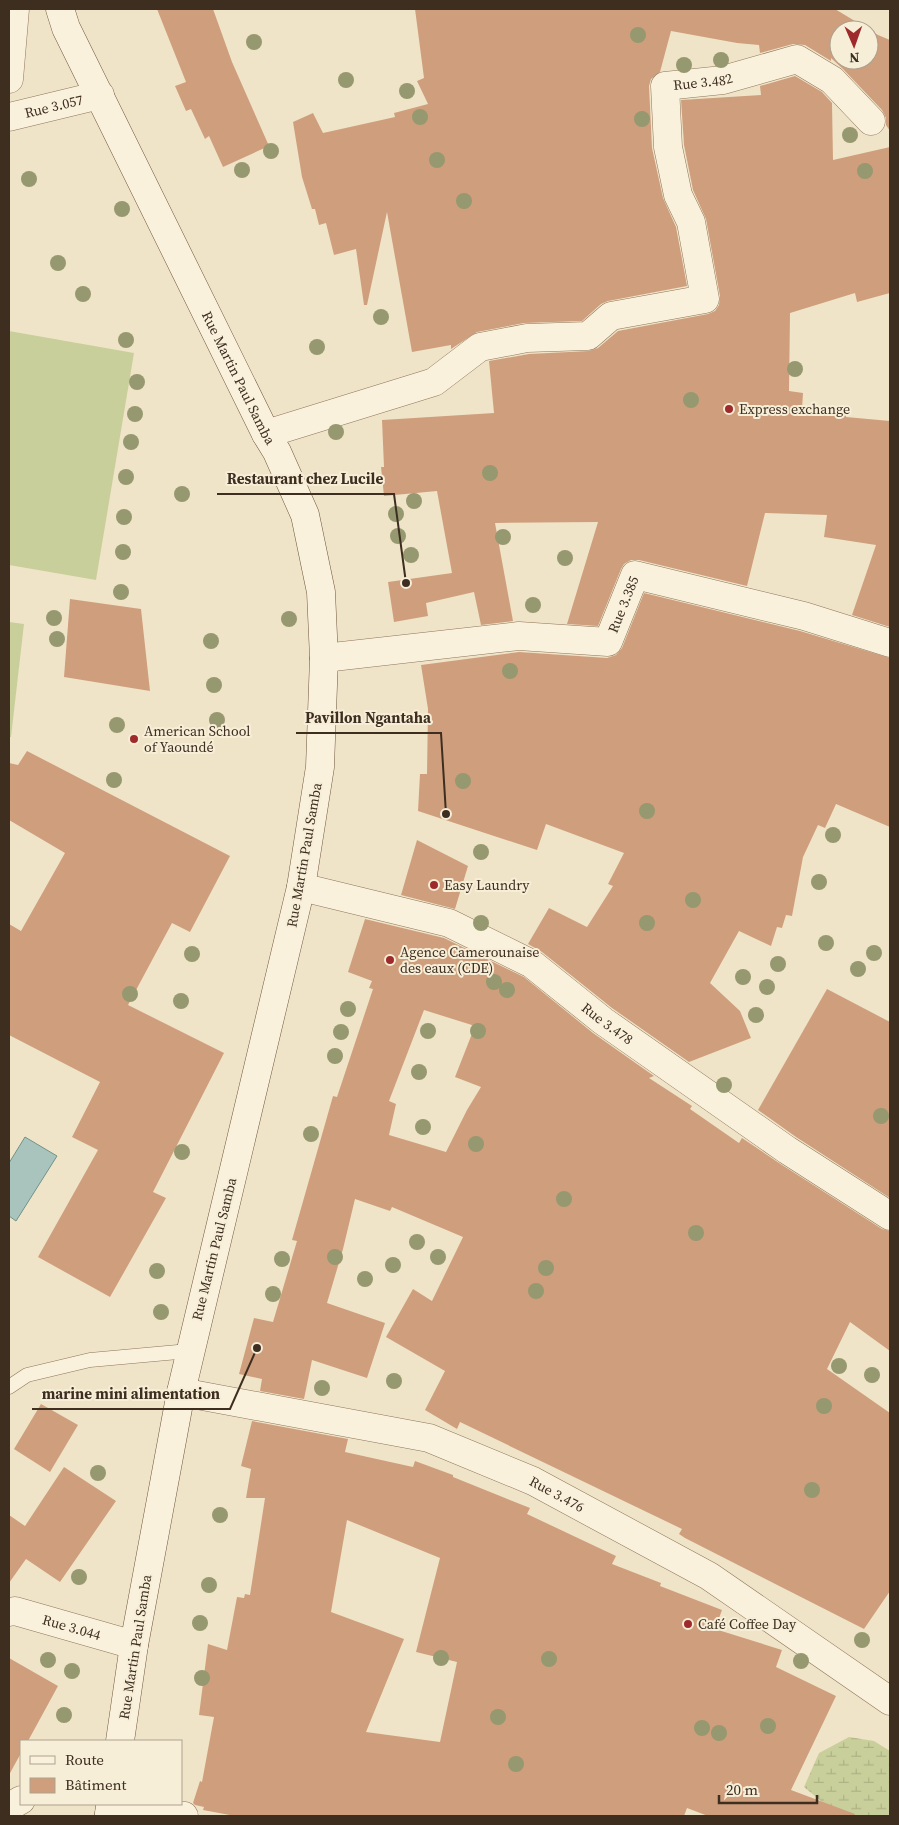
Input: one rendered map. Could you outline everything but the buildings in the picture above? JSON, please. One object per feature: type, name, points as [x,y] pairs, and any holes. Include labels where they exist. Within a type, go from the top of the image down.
[{"type":"street","points":[[9,79],[15,9]]},
{"type":"street","name":"Rue Martin Paul Samba","points":[[60,9],[66,28],[266,434],[278,452],[304,515],[321,592],[324,658],[320,767],[301,887],[180,1392],[134,1645],[120,1740]]},
{"type":"street","name":"Rue 3.482","points":[[266,434],[434,382],[480,347],[527,338],[588,336],[611,316],[705,299],[691,222],[678,195],[668,147],[665,86],[722,80],[798,59],[832,80],[871,121]]},
{"type":"street","name":"Rue 3.057","points":[[9,117],[100,96]]},
{"type":"street","name":"Rue 3.385","points":[[324,658],[519,636],[608,642],[635,575],[804,616],[890,643]]},
{"type":"street","name":"Rue 3.478","points":[[301,887],[449,923],[532,964],[603,1021],[788,1150],[890,1216]]},
{"type":"street","name":"Rue 3.476","points":[[180,1392],[429,1438],[533,1481],[709,1576],[890,1701]]},
{"type":"street","name":"Rue 3.044","points":[[9,1612],[15,1611],[134,1645]]},
{"type":"street","points":[[9,1807],[20,1801]]},
{"type":"street","points":[[105,1810],[184,1816]]},
{"type":"lane","points":[[9,1387],[27,1375],[90,1360],[189,1351]]},
{"type":"green space","points":[[9,331],[134,353],[96,580],[9,565]]},
{"type":"green space","points":[[9,622],[24,624],[11,737],[9,737]]},
{"type":"green space","points":[[849,1737],[874,1741],[890,1751],[890,1816],[852,1816],[828,1807],[804,1787],[819,1753]]},
{"type":"water","points":[[25,1137],[57,1156],[16,1221],[9,1216],[9,1163]]},
{"type":"place","name":"Express exchange","points":[[729,409]]},
{"type":"place","name":"Restaurant chez Lucile","points":[[406,583]]},
{"type":"place","name":"American School of Yaoundé","points":[[134,739]]},
{"type":"place","name":"Pavillon Ngantaha","points":[[446,814]]},
{"type":"place","name":"Easy Laundry","points":[[434,885]]},
{"type":"place","name":"Agence Camerounaise des eaux (CDE)","points":[[390,960]]},
{"type":"place","name":"marine mini alimentation","points":[[257,1348]]},
{"type":"place","name":"Café Coffee Day","points":[[688,1624]]}]
